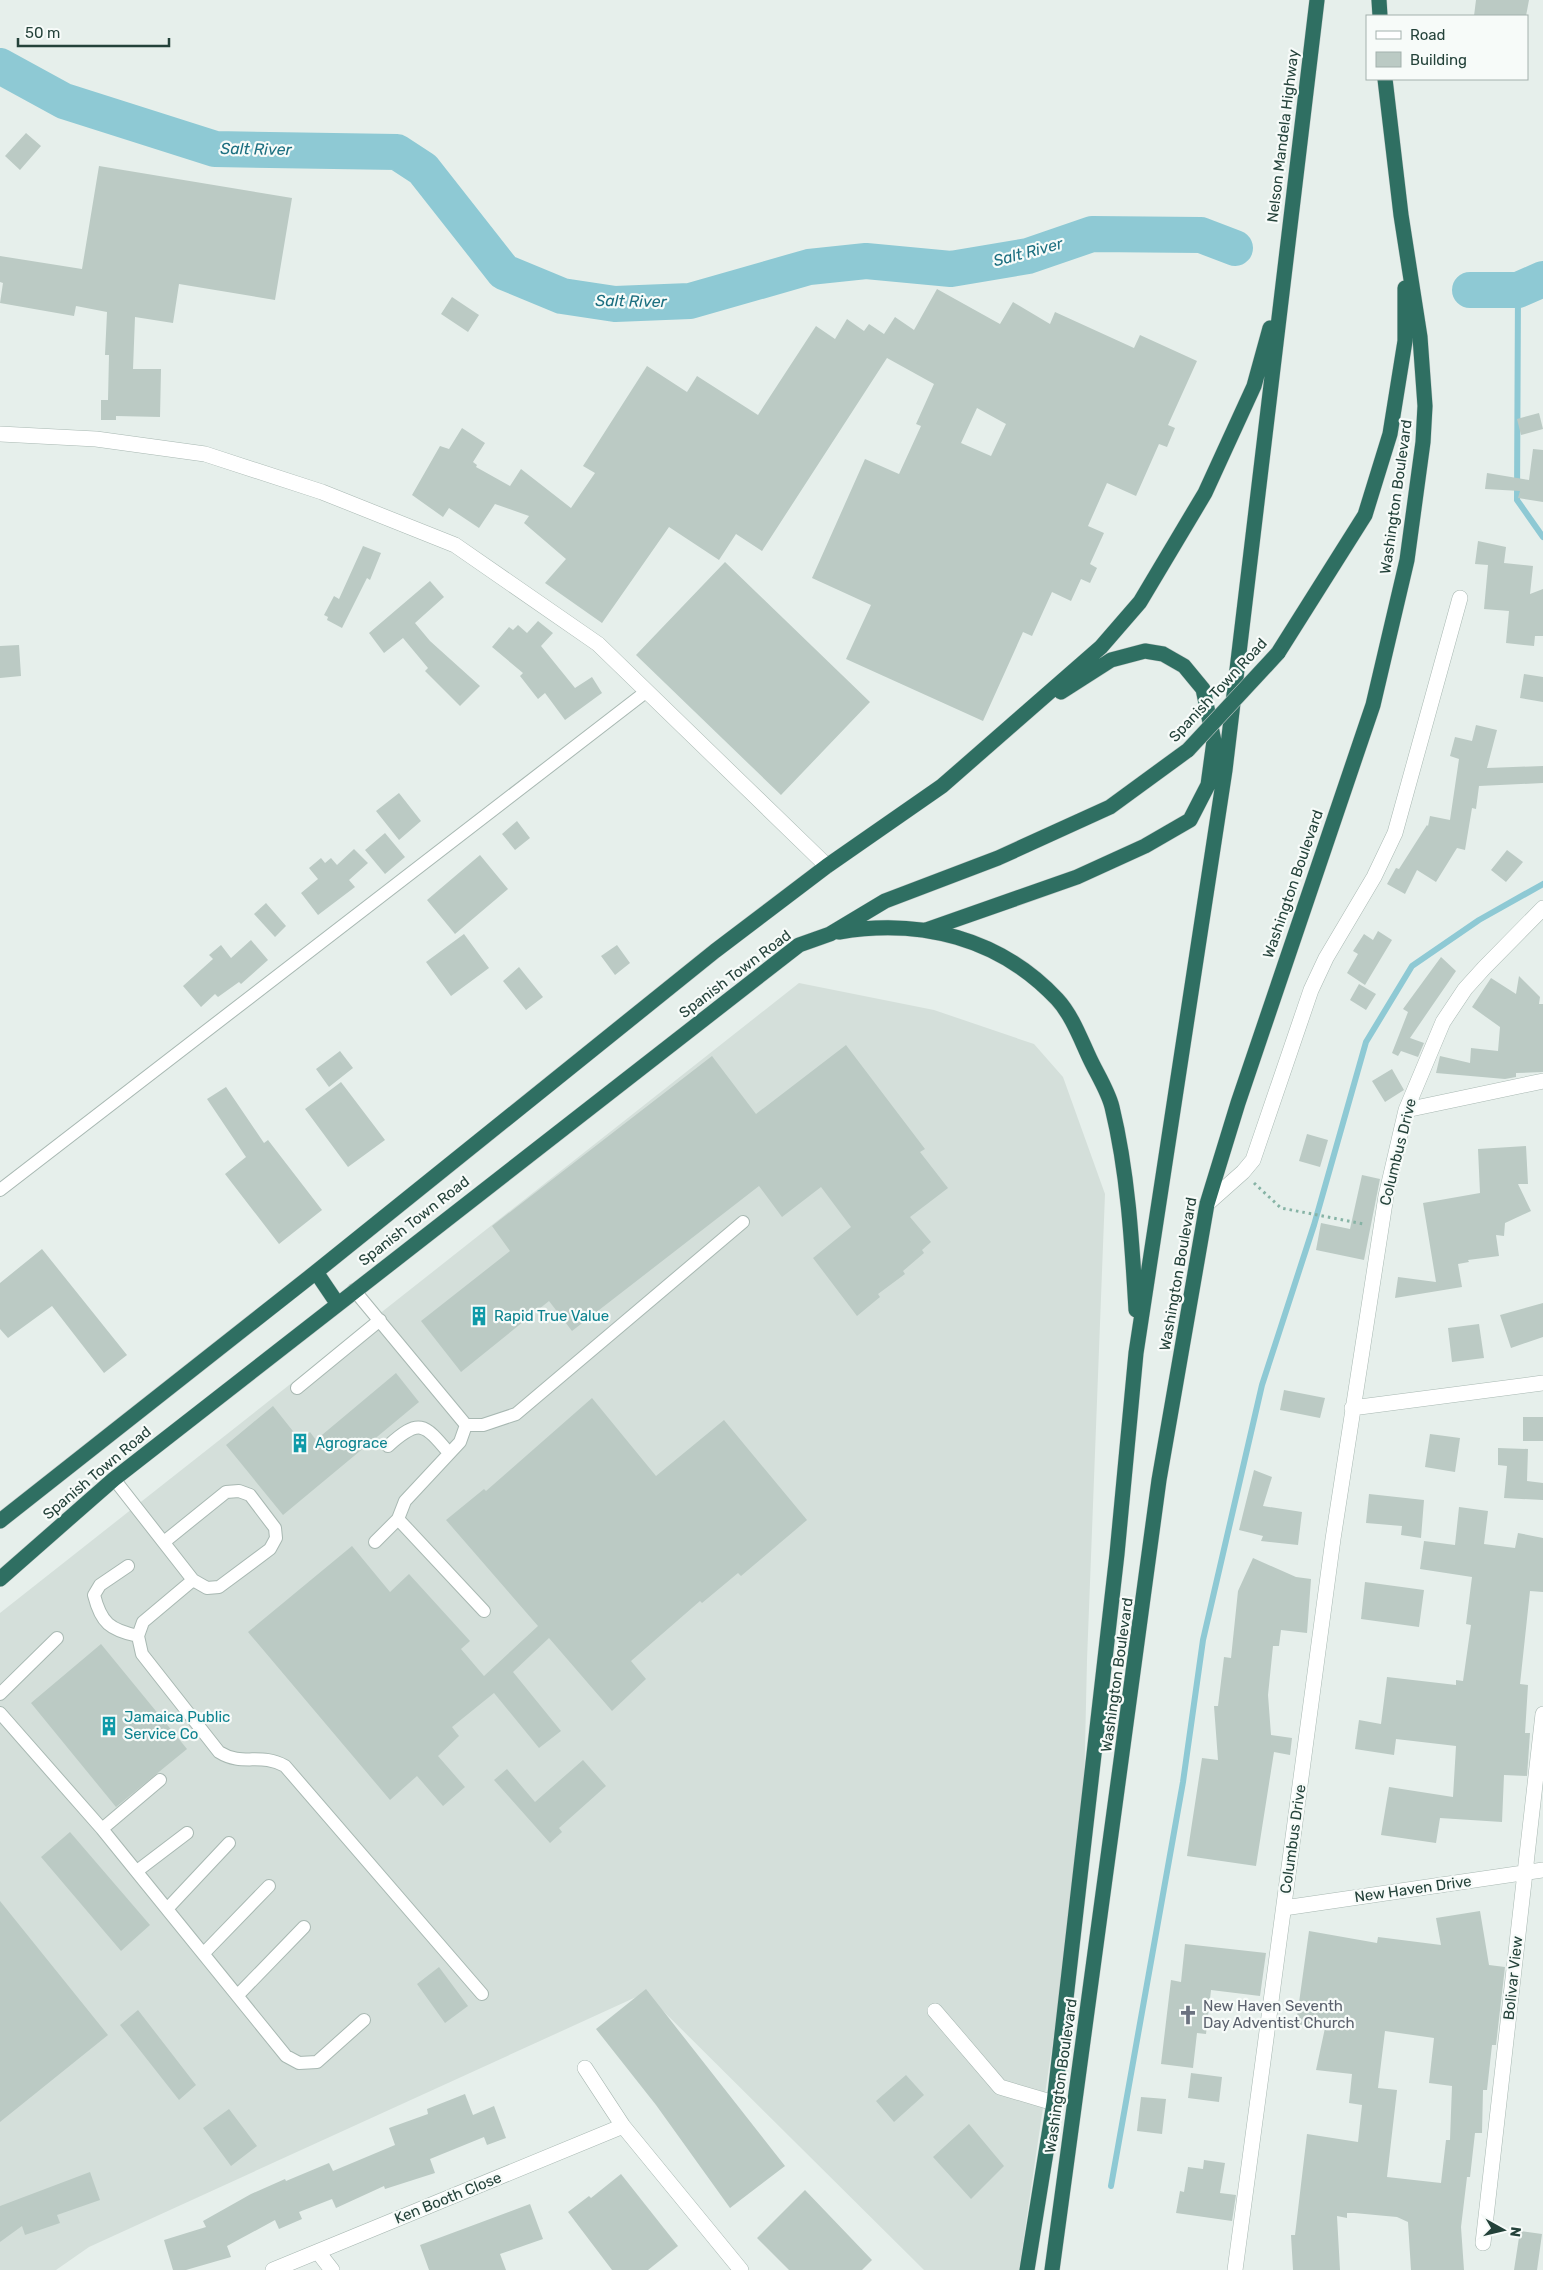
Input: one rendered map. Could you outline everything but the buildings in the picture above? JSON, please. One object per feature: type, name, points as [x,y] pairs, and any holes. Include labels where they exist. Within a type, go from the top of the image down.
[{"type":"highway","name":"Nelson Mandela Highway","points":[[1284,276],[1318,0]]},
{"type":"highway","points":[[1379,0],[1380,15]]},
{"type":"highway","points":[[1385,80],[1405,249]]},
{"type":"highway","name":"Spanish Town Road","points":[[0,1579],[114,1479],[337,1303],[800,945],[830,934],[885,901],[998,858],[1110,808],[1188,750],[1278,653],[1365,515],[1390,434],[1405,341],[1405,249]]},
{"type":"highway","name":"Washington Boulevard","points":[[1052,2270],[1137,1657],[1159,1480],[1207,1204],[1241,1094],[1373,705],[1407,560],[1423,442],[1425,406],[1420,337],[1405,249]]},
{"type":"highway","name":"Spanish Town Road","points":[[0,1521],[316,1272],[715,951],[826,866],[942,786],[1101,647],[1140,602],[1205,493],[1254,386],[1284,276]]},
{"type":"highway","name":"Washington Boulevard","points":[[1027,2270],[1054,2103],[1117,1554],[1136,1353],[1225,770],[1284,276]]},
{"type":"highway","points":[[926,930],[1077,877],[1146,846],[1190,820],[1208,785],[1214,741],[1203,689],[1184,666],[1163,654],[1146,651],[1111,660],[1023,715]]},
{"type":"highway","points":[[830,934],[868,927],[912,928],[975,943],[991,949],[1022,968],[1058,1000],[1080,1037],[1112,1105],[1127,1196],[1136,1309],[1136,1353]]},
{"type":"highway","points":[[316,1272],[337,1303]]},
{"type":"street","points":[[0,434],[96,439],[205,454],[322,492],[455,544],[598,644],[826,866]]},
{"type":"street","points":[[1207,1204],[1243,1172],[1253,1160],[1311,990],[1326,958],[1374,877],[1395,833],[1460,598]]},
{"type":"street","name":"Columbus Drive","points":[[1236,2270],[1352,1408],[1380,1227],[1406,1110],[1449,1014],[1484,968],[1543,908]]},
{"type":"street","points":[[1406,1110],[1543,1081]]},
{"type":"street","points":[[1352,1408],[1543,1383]]},
{"type":"street","name":"Bolivar View","points":[[1483,2243],[1543,1714]]},
{"type":"street","name":"New Haven Drive","points":[[1284,1908],[1543,1870]]},
{"type":"street","points":[[935,2011],[1000,2087],[1054,2103]]},
{"type":"street","points":[[585,2068],[623,2126],[741,2270]]},
{"type":"street","name":"Ken Booth Close","points":[[273,2270],[623,2126]]},
{"type":"street","points":[[318,2252],[332,2270]]},
{"type":"lane","points":[[0,1190],[647,691]]},
{"type":"lane","points":[[466,1425],[484,1425],[516,1414],[743,1222]]},
{"type":"lane","points":[[354,1290],[466,1425]]},
{"type":"lane","points":[[297,1388],[380,1320]]},
{"type":"lane","points":[[375,1542],[398,1519],[405,1501],[460,1442],[466,1425]]},
{"type":"lane","points":[[388,1446],[411,1428],[429,1429],[449,1453]]},
{"type":"lane","points":[[114,1479],[193,1580],[207,1588],[219,1587],[270,1549],[276,1538],[275,1528],[250,1495],[239,1491],[226,1492],[164,1542]]},
{"type":"lane","points":[[398,1519],[484,1611]]},
{"type":"lane","points":[[128,1566],[100,1585],[94,1595],[98,1613],[108,1626],[123,1633],[138,1636]]},
{"type":"lane","points":[[193,1580],[143,1622],[138,1636],[142,1654],[219,1752],[230,1759],[272,1759],[285,1766],[482,1994]]},
{"type":"lane","points":[[0,1694],[57,1638]]},
{"type":"lane","points":[[0,1713],[102,1829],[286,2056],[299,2063],[317,2062],[364,2020]]},
{"type":"lane","points":[[102,1829],[160,1780]]},
{"type":"lane","points":[[137,1872],[187,1832]]},
{"type":"lane","points":[[167,1909],[228,1843]]},
{"type":"lane","points":[[204,1953],[269,1886]]},
{"type":"lane","points":[[238,1995],[304,1927]]},
{"type":"path","points":[[1243,1172],[1281,1208],[1380,1227]]},
{"type":"shaded area","points":[[799,983],[934,1010],[1034,1044],[1063,1077],[1105,1194],[1087,1660],[1083,1837],[1019,2270],[924,2270],[645,1993],[89,2247],[56,2270],[0,2270],[0,1613]]},
{"type":"waterway","name":"Salt River","points":[[0,66],[64,101],[215,149],[397,152],[423,169],[504,272],[562,296],[615,304],[690,301],[809,267],[866,261],[951,269],[1028,256],[1092,234],[1201,235],[1235,248]]},
{"type":"waterway","name":"Salt River","points":[[1470,290],[1518,290],[1543,279]]},
{"type":"waterway","points":[[1518,290],[1517,500],[1543,537]]},
{"type":"waterway","points":[[1111,2186],[1183,1782],[1203,1640],[1262,1385],[1314,1225],[1366,1042],[1412,966],[1479,920],[1543,884]]},
{"type":"place","name":"Rapid True Value","points":[[479,1316]]},
{"type":"place","name":"Agrograce","points":[[300,1443]]},
{"type":"place","name":"Jamaica Public Service Co","points":[[109,1726]]},
{"type":"place","name":"New Haven Seventh Day Adventist Church","points":[[1188,2015]]}]
